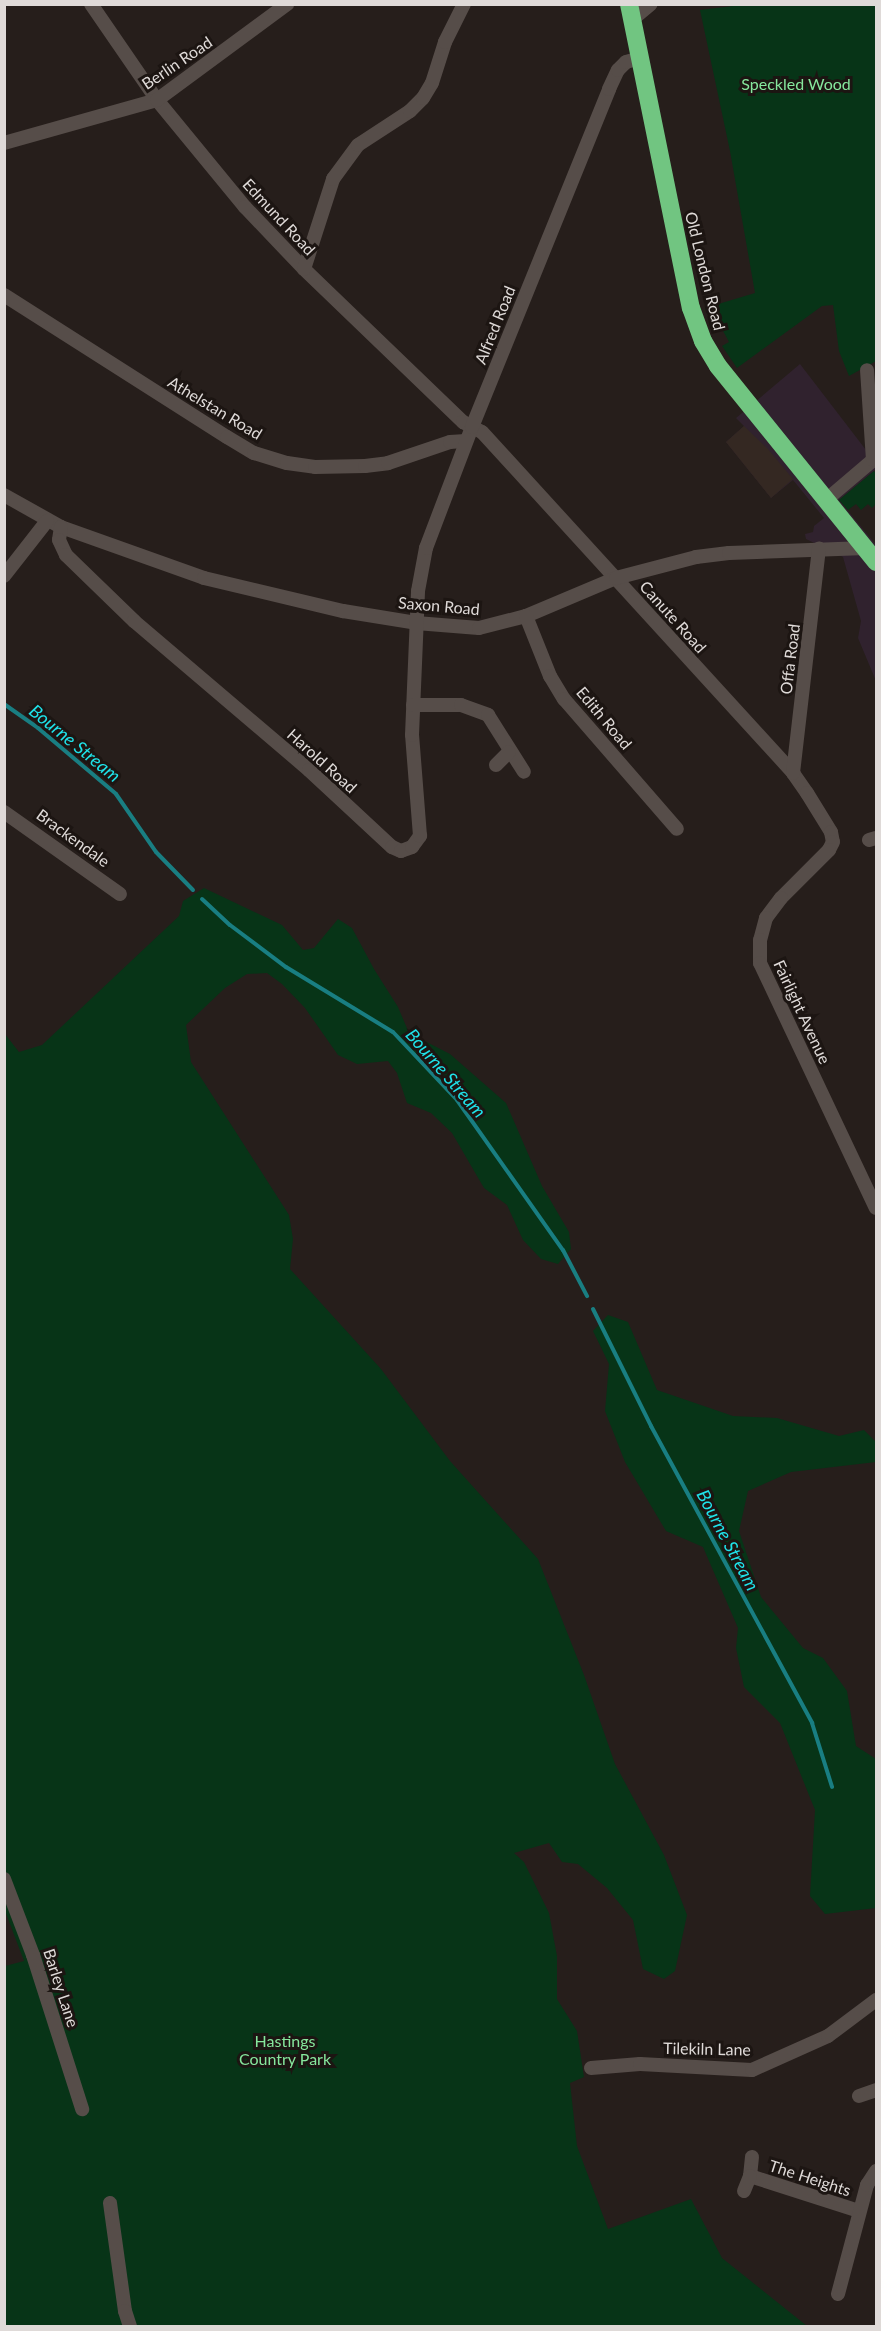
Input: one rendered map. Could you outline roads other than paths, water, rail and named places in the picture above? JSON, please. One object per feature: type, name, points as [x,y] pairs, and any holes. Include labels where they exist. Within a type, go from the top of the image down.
[{"type":"highway","name":"Old London Road","points":[[631,12],[691,308],[703,341],[718,366],[871,555]]},
{"type":"street","name":"Edmund Road","points":[[91,4],[157,100],[245,207],[304,269],[463,422],[472,427]]},
{"type":"street","points":[[304,269],[333,179],[358,145],[410,111],[423,98],[432,83],[444,42],[464,4]]},
{"type":"street","points":[[631,12],[651,4]]},
{"type":"street","name":"Berlin Road","points":[[4,143],[157,100],[285,5]]},
{"type":"street","name":"Alfred Road","points":[[416,623],[418,591],[426,549],[466,441],[609,89],[618,70],[626,62],[640,58]]},
{"type":"street","name":"Athelstan Road","points":[[4,295],[254,453],[287,463],[315,467],[365,466],[388,463],[450,442],[466,441]]},
{"type":"street","points":[[826,500],[873,460],[867,370]]},
{"type":"street","name":"Canute Road","points":[[472,427],[482,432],[539,492],[793,773],[831,832],[833,842]]},
{"type":"street","points":[[4,495],[47,521],[4,576]]},
{"type":"street","name":"Saxon Road","points":[[47,521],[127,553],[204,578],[290,601],[416,623],[479,628],[526,616],[616,578],[696,557],[819,549],[871,555]]},
{"type":"street","name":"Harold Road","points":[[61,527],[59,540],[66,555],[134,621],[309,770],[392,847],[401,851],[412,847],[420,836],[412,735],[416,623]]},
{"type":"street","name":"Offa Road","points":[[793,773],[819,549]]},
{"type":"street","name":"Edith Road","points":[[526,616],[550,676],[564,699],[677,829]]},
{"type":"street","points":[[413,705],[461,705],[488,715],[524,772]]},
{"type":"street","points":[[496,765],[510,752]]},
{"type":"street","name":"Brackendale","points":[[4,812],[120,894]]},
{"type":"street","name":"Fairlight Avenue","points":[[833,842],[830,850],[781,898],[766,918],[760,940],[760,963],[876,1208]]},
{"type":"street","name":"Barley Lane","points":[[4,1878],[33,1955],[82,2109]]},
{"type":"street","name":"Tilekiln Lane","points":[[591,2068],[640,2064],[752,2070],[828,2036],[876,2000]]},
{"type":"street","points":[[859,2096],[876,2090]]},
{"type":"street","name":"The Heights","points":[[744,2191],[750,2175],[752,2157]]},
{"type":"street","name":"The Heights","points":[[838,2294],[867,2185],[876,2171]]},
{"type":"street","name":"The Heights","points":[[750,2175],[859,2211]]},
{"type":"street","points":[[110,2204],[125,2311],[130,2326]]},
{"type":"waterway","name":"Bourne Stream","points":[[4,704],[38,728],[116,794],[156,852],[193,890]]},
{"type":"waterway","name":"Bourne Stream","points":[[202,899],[230,925],[286,967],[393,1032],[457,1100],[563,1250],[587,1296]]},
{"type":"waterway","name":"Bourne Stream","points":[[593,1309],[651,1426],[812,1723],[832,1787]]},
{"type":"park label","name":"Speckled Wood","points":[[796,84]]},
{"type":"park label","name":"Hastings Country Park","points":[[285,2050]]}]
